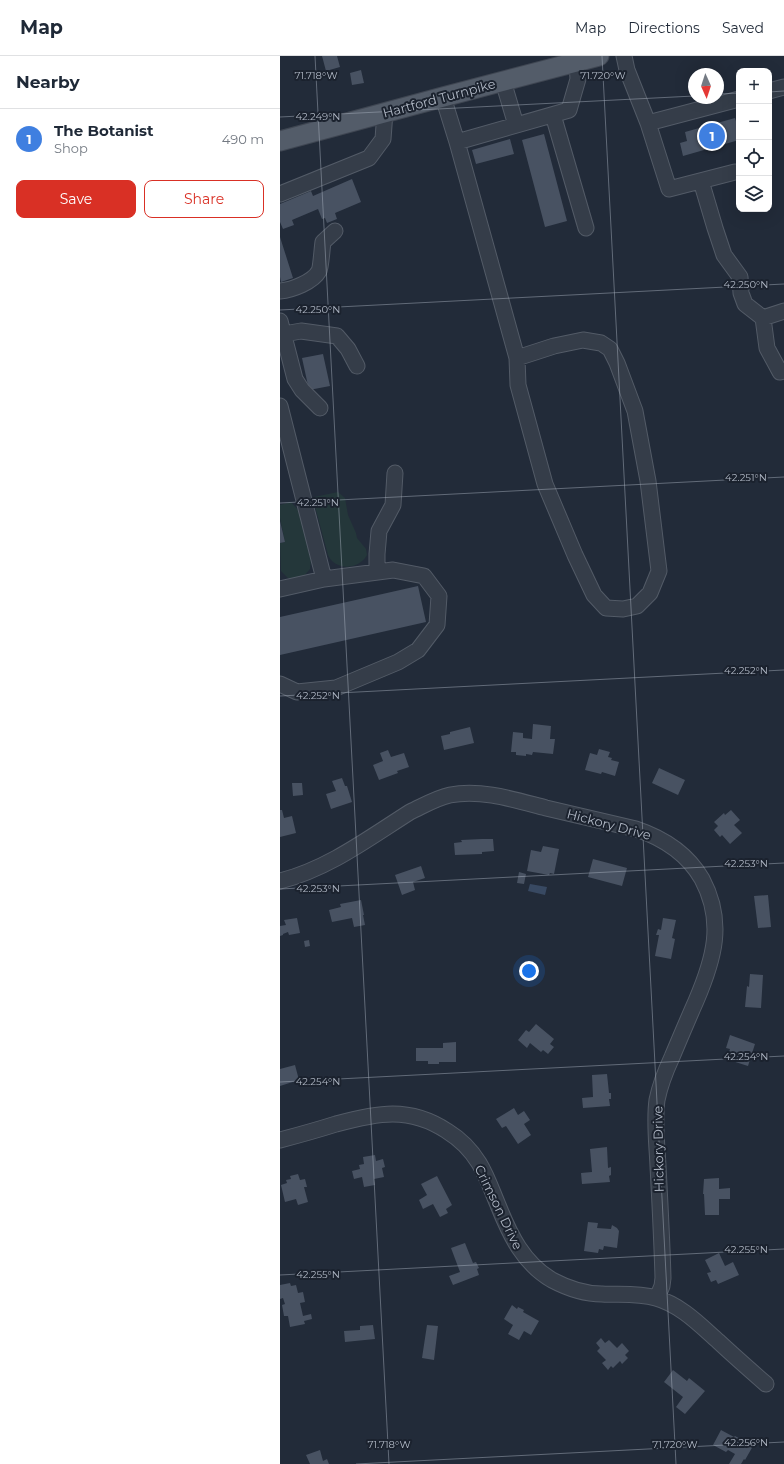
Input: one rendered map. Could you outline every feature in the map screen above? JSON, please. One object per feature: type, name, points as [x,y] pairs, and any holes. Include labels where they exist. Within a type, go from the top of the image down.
[{"type":"main road","name":"Hartford Turnpike","points":[[280,141],[599,56]]},
{"type":"street","points":[[624,56],[627,70],[648,123],[669,189],[736,172]]},
{"type":"street","points":[[457,142],[569,110],[578,79],[577,62]]},
{"type":"street","points":[[503,81],[516,125]]},
{"type":"street","points":[[772,90],[784,87]]},
{"type":"street","points":[[443,97],[518,358],[518,385],[545,484],[574,555],[594,595],[606,608],[623,609],[637,606],[650,593],[659,571],[648,481],[636,411],[617,363],[610,349],[601,343],[583,340],[554,346],[518,358]]},
{"type":"street","points":[[648,123],[736,100]]},
{"type":"street","points":[[280,194],[369,158],[383,139],[385,112]]},
{"type":"street","points":[[553,115],[586,228]]},
{"type":"street","points":[[701,181],[724,255],[740,277],[741,293],[745,304],[763,318],[767,348],[780,372],[784,371]]},
{"type":"street","points":[[280,291],[292,289],[307,282],[320,270],[323,242],[335,231]]},
{"type":"street","points":[[763,318],[784,311]]},
{"type":"street","points":[[320,408],[302,390],[295,378],[282,327],[337,336],[348,348],[357,366]]},
{"type":"street","points":[[280,406],[283,428],[324,579]]},
{"type":"street","points":[[377,572],[379,531],[393,505],[395,473]]},
{"type":"street","points":[[280,589],[324,579],[393,570],[424,576],[439,596],[436,625],[418,650],[398,662],[336,688],[297,692],[280,684]]},
{"type":"street","name":"Hickory Drive","points":[[280,882],[309,872],[325,864],[416,809],[443,797],[463,793],[505,798],[636,829],[661,839],[673,846],[688,860],[699,875],[710,898],[714,910],[715,936],[714,948],[708,973],[664,1075],[658,1098],[656,1123],[663,1278],[662,1286],[657,1298]]},
{"type":"street","name":"Crimson Drive","points":[[280,1140],[374,1115],[401,1114],[428,1121],[452,1134],[471,1152],[484,1174],[514,1242],[522,1253],[541,1272],[563,1286],[588,1293],[634,1294],[657,1298],[674,1306],[693,1319],[766,1384]]},
{"type":"shaded area","points":[[338,492],[345,498],[348,515],[357,538],[366,549],[367,555],[359,564],[347,567],[336,564],[328,555],[313,499],[314,497]]},
{"type":"shaded area","points":[[291,502],[299,511],[311,560],[310,569],[303,577],[294,579],[288,578],[281,571],[280,543],[285,542],[280,518],[280,505]]},
{"type":"water","points":[[530,884],[547,887],[545,895],[528,891]]},
{"type":"building","points":[[322,56],[337,56],[340,67],[326,71]]},
{"type":"building","points":[[361,70],[364,83],[352,85],[350,73]]},
{"type":"building","points":[[735,118],[736,121],[736,141],[683,156],[680,143],[687,141],[685,132]]},
{"type":"building","points":[[544,134],[567,221],[545,227],[522,140]]},
{"type":"building","points":[[510,139],[514,154],[476,164],[472,150]]},
{"type":"building","points":[[352,179],[361,202],[335,213],[337,219],[327,223],[325,218],[322,219],[318,209],[292,220],[294,225],[283,229],[280,222],[280,204],[311,191],[313,196]]},
{"type":"building","points":[[280,237],[293,278],[281,282],[280,277]]},
{"type":"building","points":[[323,354],[330,386],[309,390],[302,358]]},
{"type":"building","points":[[280,521],[285,542],[280,543]]},
{"type":"building","points":[[418,586],[426,622],[280,655],[280,617]]},
{"type":"building","points":[[533,724],[551,726],[550,739],[555,739],[553,754],[533,752],[532,755],[526,754],[526,756],[516,755],[516,752],[511,752],[513,732],[523,733],[523,738],[532,739]]},
{"type":"building","points":[[470,727],[474,743],[444,750],[441,736]]},
{"type":"building","points":[[599,749],[610,752],[608,757],[612,758],[611,760],[619,762],[615,776],[602,772],[601,774],[585,770],[590,753],[597,755]]},
{"type":"building","points":[[388,750],[391,757],[404,753],[409,767],[379,780],[373,765],[383,761],[380,753]]},
{"type":"building","points":[[659,768],[685,780],[678,795],[652,783]]},
{"type":"building","points":[[342,778],[345,786],[347,786],[352,802],[331,809],[326,794],[336,791],[332,781]]},
{"type":"building","points":[[292,783],[302,783],[303,795],[293,796]]},
{"type":"building","points":[[280,810],[282,810],[284,818],[292,816],[296,833],[280,837]]},
{"type":"building","points":[[731,810],[740,820],[734,825],[742,833],[730,844],[722,835],[720,837],[714,830],[718,826],[714,822],[724,813],[725,815]]},
{"type":"building","points":[[493,839],[494,851],[482,852],[482,854],[455,855],[454,843],[462,842],[461,840]]},
{"type":"building","points":[[543,846],[559,849],[554,874],[550,873],[549,875],[527,871],[531,850],[541,852]]},
{"type":"building","points":[[593,859],[627,868],[622,886],[588,877]]},
{"type":"building","points":[[421,866],[425,878],[413,882],[415,890],[402,895],[395,875]]},
{"type":"building","points":[[519,872],[526,874],[524,884],[517,883]]},
{"type":"building","points":[[768,895],[771,927],[758,928],[754,896]]},
{"type":"building","points":[[361,900],[365,925],[354,927],[352,918],[332,922],[329,910],[341,907],[340,904]]},
{"type":"building","points":[[297,918],[300,933],[289,935],[288,932],[280,936],[280,926],[286,925],[284,920]]},
{"type":"building","points":[[663,918],[676,920],[672,938],[675,939],[671,959],[655,956],[659,935],[656,935],[658,929],[661,930]]},
{"type":"building","points":[[309,940],[310,946],[305,947],[304,941]]},
{"type":"building","points":[[750,974],[763,975],[761,1008],[745,1007]]},
{"type":"building","points":[[536,1024],[554,1039],[550,1044],[554,1047],[548,1054],[543,1050],[541,1052],[530,1043],[527,1048],[518,1040],[526,1030],[529,1032]]},
{"type":"building","points":[[730,1035],[755,1044],[748,1066],[729,1060],[731,1053],[729,1052],[730,1049],[726,1048]]},
{"type":"building","points":[[456,1042],[456,1062],[439,1062],[439,1064],[428,1064],[428,1061],[416,1061],[416,1048],[443,1048],[443,1043]]},
{"type":"building","points":[[295,1065],[299,1080],[280,1086],[280,1069]]},
{"type":"building","points":[[607,1074],[609,1093],[611,1093],[611,1099],[609,1099],[610,1106],[583,1108],[582,1098],[593,1097],[592,1075]]},
{"type":"building","points":[[514,1108],[518,1115],[524,1111],[530,1120],[524,1124],[531,1135],[518,1144],[506,1126],[502,1128],[496,1119]]},
{"type":"building","points":[[607,1147],[608,1168],[611,1167],[611,1175],[609,1176],[610,1182],[582,1184],[581,1173],[592,1172],[590,1149]]},
{"type":"building","points":[[375,1155],[376,1161],[383,1159],[385,1167],[382,1168],[384,1177],[374,1179],[375,1185],[364,1187],[362,1177],[354,1179],[352,1171],[360,1169],[359,1165],[364,1164],[363,1157]]},
{"type":"building","points":[[298,1174],[300,1180],[305,1179],[307,1187],[304,1187],[308,1202],[298,1205],[296,1199],[285,1202],[281,1185],[287,1183],[286,1180],[291,1179],[290,1176]]},
{"type":"building","points":[[437,1176],[452,1205],[446,1209],[448,1213],[440,1217],[433,1204],[423,1209],[419,1200],[427,1195],[421,1184]]},
{"type":"building","points":[[719,1178],[719,1189],[730,1188],[730,1199],[719,1199],[719,1215],[705,1215],[703,1194],[704,1179]]},
{"type":"building","points":[[588,1222],[598,1223],[597,1228],[611,1229],[612,1225],[617,1228],[619,1231],[617,1248],[604,1246],[603,1250],[599,1249],[598,1253],[584,1251]]},
{"type":"building","points":[[465,1243],[473,1263],[476,1262],[479,1268],[477,1269],[479,1275],[453,1285],[449,1276],[460,1272],[451,1248]]},
{"type":"building","points":[[719,1253],[725,1266],[733,1262],[739,1275],[718,1284],[716,1280],[711,1282],[707,1273],[711,1272],[705,1260]]},
{"type":"building","points":[[290,1283],[291,1286],[296,1285],[298,1293],[303,1292],[305,1302],[300,1303],[303,1316],[311,1314],[312,1319],[304,1321],[305,1324],[290,1327],[288,1316],[284,1316],[282,1305],[285,1304],[283,1298],[280,1299],[280,1285]]},
{"type":"building","points":[[512,1305],[517,1309],[518,1307],[524,1310],[523,1312],[539,1321],[531,1335],[524,1331],[519,1340],[508,1334],[513,1325],[504,1319]]},
{"type":"building","points":[[373,1325],[375,1339],[345,1342],[344,1331],[360,1330],[360,1326]]},
{"type":"building","points":[[427,1325],[438,1326],[434,1360],[422,1358]]},
{"type":"building","points":[[601,1338],[605,1343],[609,1340],[617,1348],[622,1343],[629,1351],[625,1355],[628,1358],[622,1364],[620,1361],[613,1368],[611,1366],[608,1370],[602,1363],[606,1360],[597,1351],[600,1348],[596,1343]]},
{"type":"building","points":[[673,1370],[687,1381],[689,1378],[705,1391],[685,1414],[676,1407],[683,1397],[664,1382]]},
{"type":"building","points":[[721,1430],[753,1446],[741,1464],[729,1464],[735,1454],[728,1450],[726,1452],[713,1445]]},
{"type":"building","points":[[320,1450],[323,1461],[327,1459],[329,1464],[310,1464],[306,1455]]},
{"type":"place","name":"The Botanist","points":[[712,136]]}]
